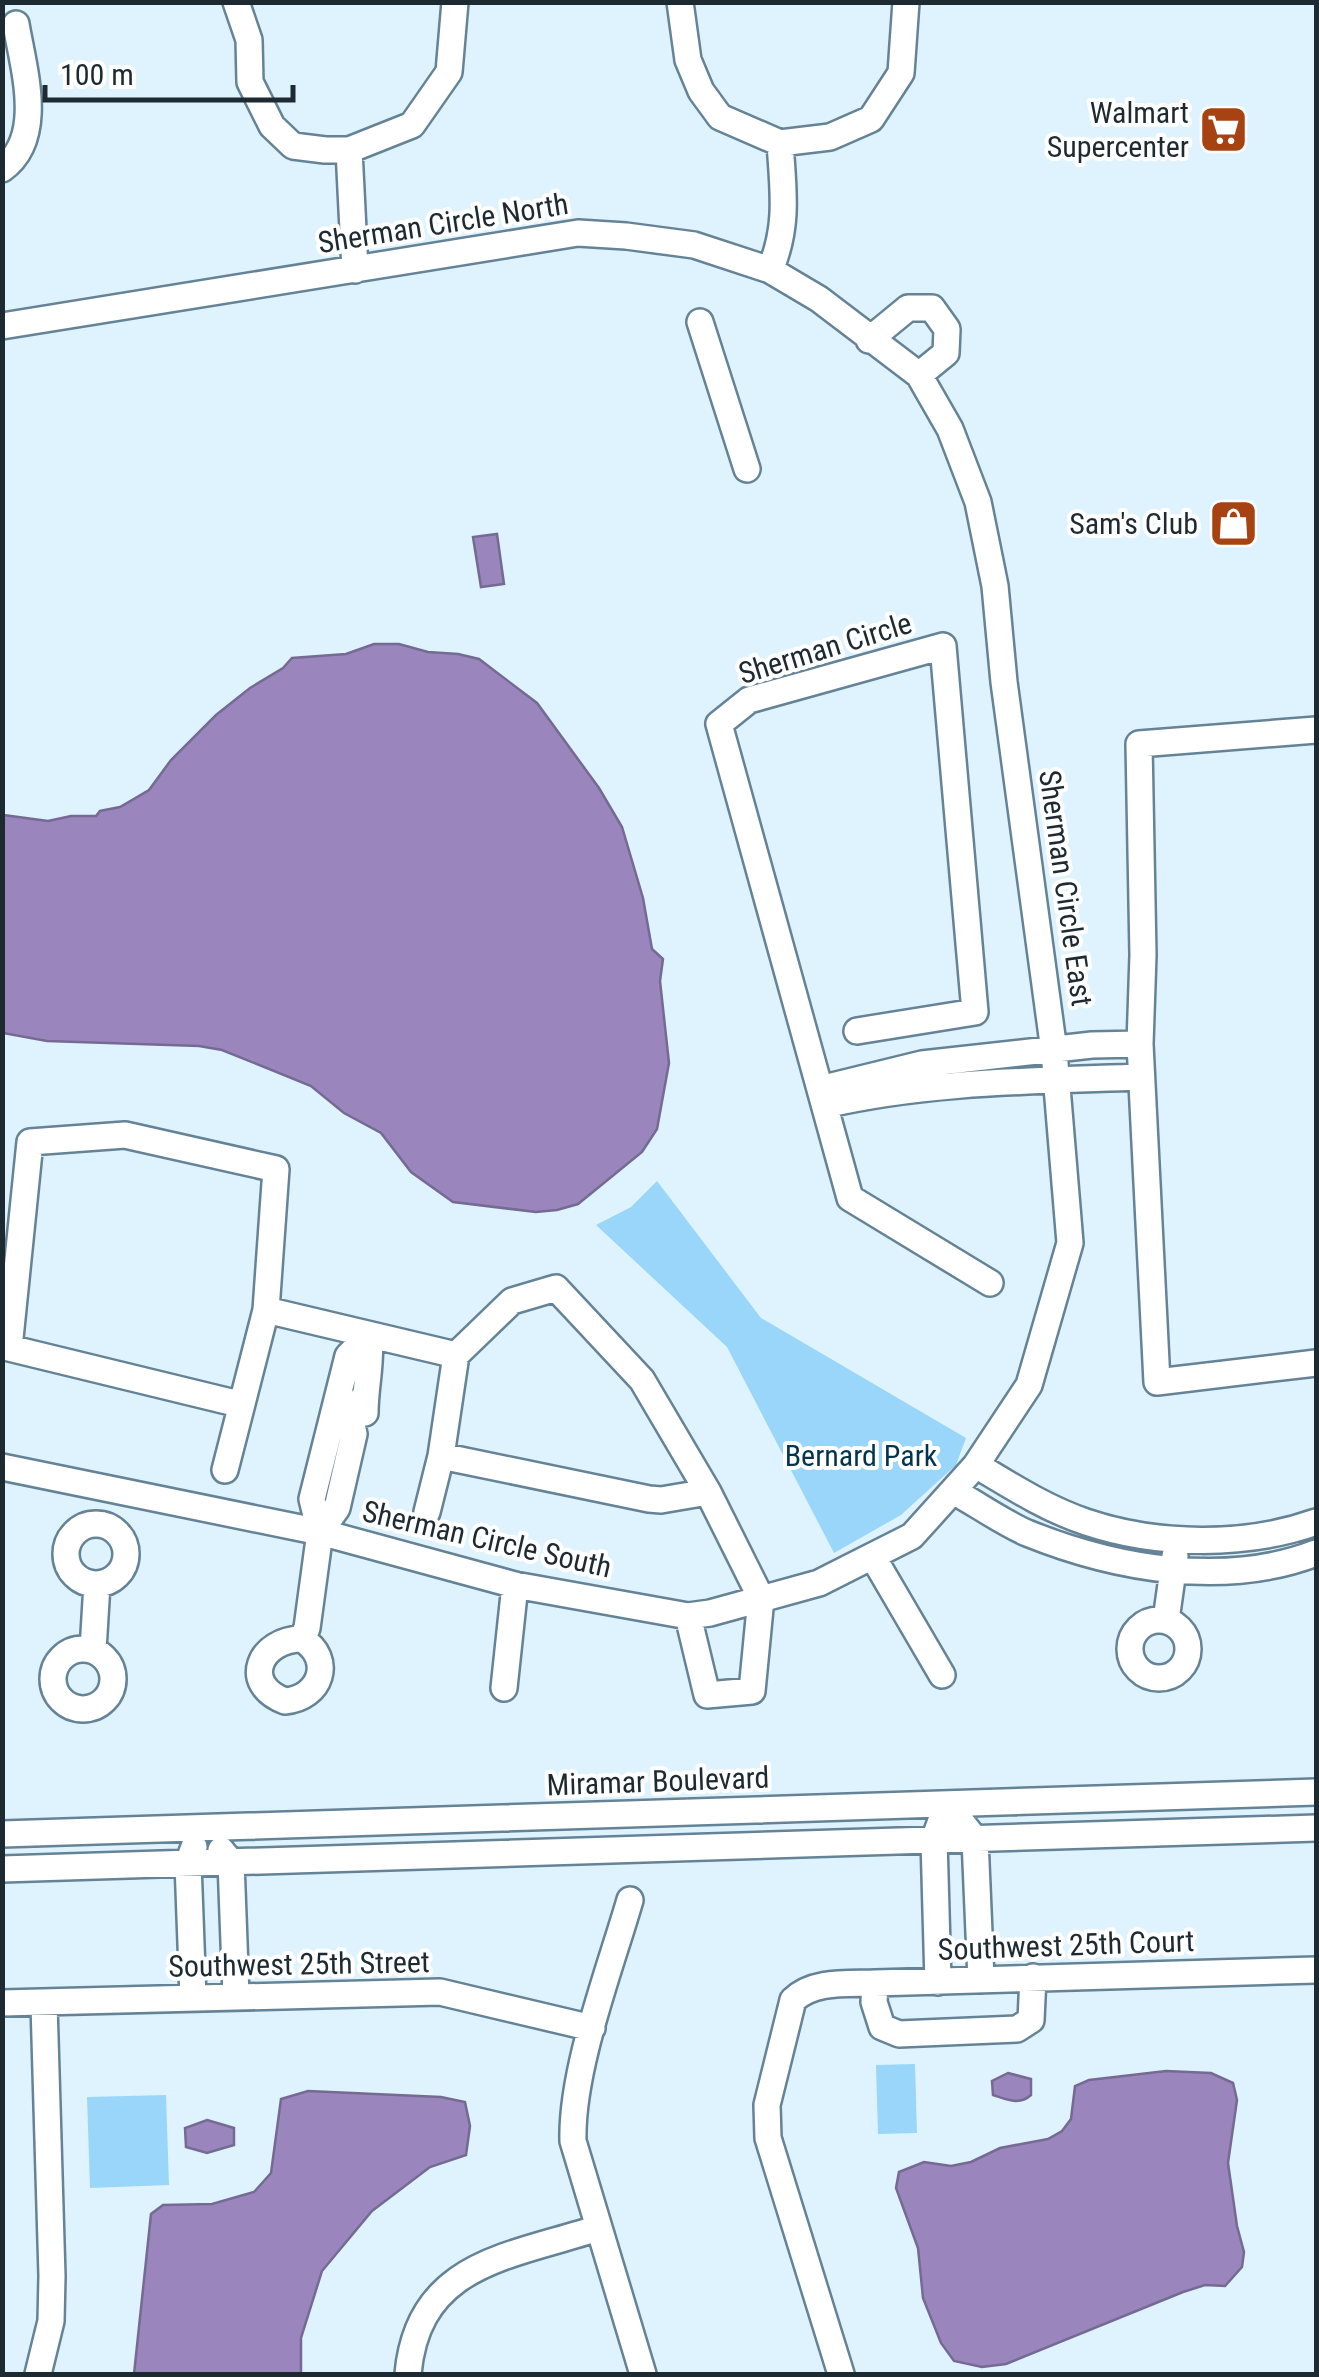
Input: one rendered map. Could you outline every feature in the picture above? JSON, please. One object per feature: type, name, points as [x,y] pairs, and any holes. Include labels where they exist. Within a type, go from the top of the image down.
[{"type":"street","points":[[236,2],[249,40],[250,82],[272,126],[293,146],[349,150],[412,125],[449,72],[455,2]]},
{"type":"street","points":[[680,2],[688,60],[701,91],[720,117],[780,143],[830,137],[871,119],[901,73],[906,2]]},
{"type":"street","points":[[2,169],[9,165],[23,142],[27,125],[28,103],[16,24]]},
{"type":"street","points":[[770,270],[782,244],[780,143]]},
{"type":"street","points":[[349,150],[355,270]]},
{"type":"street","name":"Sherman Circle North","points":[[2,326],[578,233],[694,245],[770,270],[819,299],[869,340]]},
{"type":"street","points":[[869,340],[908,308],[932,308],[947,329],[946,353],[919,375]]},
{"type":"street","points":[[700,322],[747,470]]},
{"type":"street","name":"Sherman Circle East","points":[[869,340],[919,375],[950,429],[978,502],[995,586],[1004,682],[1057,1079],[1070,1243],[1028,1385],[976,1465]]},
{"type":"street","name":"Sherman Circle","points":[[857,1031],[975,1012],[943,646],[749,700],[719,724],[850,1198],[990,1284]]},
{"type":"street","points":[[1316,730],[1139,744],[1140,1044],[1157,1382],[1316,1362]]},
{"type":"street","points":[[822,1097],[878,1093],[1004,1056],[1092,1045],[1140,1044]]},
{"type":"street","points":[[889,1071],[899,1059],[919,1052],[982,1046],[1004,1056]]},
{"type":"street","points":[[822,1097],[889,1071],[1057,1079],[1141,1077]]},
{"type":"street","points":[[225,1470],[266,1310],[276,1169],[125,1134],[30,1142],[9,1348],[239,1404]]},
{"type":"street","points":[[427,1512],[441,1456],[456,1354],[512,1301],[556,1288],[642,1380],[708,1492],[761,1598],[752,1691],[706,1695],[688,1616]]},
{"type":"street","points":[[266,1310],[456,1354]]},
{"type":"street","points":[[342,1431],[362,1424],[372,1362],[369,1335]]},
{"type":"street","points":[[302,1640],[320,1532],[337,1508],[348,1356],[369,1335]]},
{"type":"street","points":[[441,1456],[650,1499],[708,1492]]},
{"type":"street","points":[[976,1465],[1032,1498],[1086,1522],[1146,1536],[1242,1539],[1316,1522]]},
{"type":"street","name":"Sherman Circle South","points":[[2,1467],[320,1532],[514,1585],[688,1616],[819,1583],[873,1558],[912,1536],[976,1465]]},
{"type":"street","points":[[103,1525],[109,1490]]},
{"type":"street","points":[[953,1490],[1024,1532],[1078,1550],[1173,1568],[1212,1573],[1258,1568],[1316,1553]]},
{"type":"street","points":[[94,1524],[120,1536],[126,1555],[119,1573],[96,1584],[74,1575],[68,1567],[66,1548],[76,1531],[94,1524]]},
{"type":"street","points":[[1166,1620],[1178,1539]]},
{"type":"street","points":[[873,1558],[942,1675]]},
{"type":"street","points":[[92,1650],[96,1584]]},
{"type":"street","points":[[504,1688],[514,1585]]},
{"type":"street","name":"Miramar Boulevard","points":[[2,1834],[1316,1792]]},
{"type":"street","points":[[947,1804],[975,1839],[980,1980]]},
{"type":"street","points":[[938,1982],[934,1840],[947,1804]]},
{"type":"street","points":[[193,1998],[188,1863],[202,1828],[231,1862],[236,1996]]},
{"type":"street","points":[[2,1869],[1316,1828]]},
{"type":"street","points":[[630,1900],[592,2028],[572,2120],[573,2140],[643,2374]]},
{"type":"street","name":"Southwest 25th Court","points":[[841,2374],[768,2138],[766,2105],[793,2000],[802,1991],[817,1986],[874,1983],[1316,1970]]},
{"type":"street","points":[[874,1983],[874,2002],[882,2026],[899,2034],[1017,2029],[1031,2020],[1033,1977]]},
{"type":"street","name":"Southwest 25th Street","points":[[2,2003],[440,1992],[592,2028]]},
{"type":"street","points":[[38,2374],[51,2321],[52,2276],[44,2004]]},
{"type":"street","points":[[408,2374],[410,2348],[420,2321],[443,2289],[473,2269],[598,2228]]},
{"type":"green space","name":"Bernard Park","points":[[657,1181],[761,1318],[966,1438],[956,1465],[901,1515],[834,1553],[727,1347],[596,1225],[631,1207]]},
{"type":"green space","points":[[915,2064],[917,2133],[878,2134],[876,2065]]},
{"type":"green space","points":[[166,2095],[169,2185],[90,2188],[87,2097]]},
{"type":"shaded area","points":[[497,534],[504,584],[481,587],[473,537]]},
{"type":"shaded area","points":[[374,644],[399,644],[479,659],[537,703],[599,788],[622,827],[643,898],[652,949],[663,959],[660,981],[669,1063],[657,1129],[642,1152],[578,1204],[536,1212],[453,1202],[411,1172],[381,1133],[344,1113],[311,1086],[222,1050],[47,1041],[3,1033],[3,815],[48,821],[96,816],[100,811],[120,807],[149,790],[171,760],[216,715],[292,658],[346,654]]},
{"type":"shaded area","points":[[1166,2071],[1211,2073],[1233,2083],[1237,2100],[1228,2163],[1244,2252],[1242,2267],[1225,2286],[1205,2285],[1183,2292],[1006,2364],[982,2367],[954,2361],[941,2343],[923,2298],[918,2248],[896,2188],[899,2172],[924,2162],[951,2166],[971,2162],[1000,2148],[1048,2139],[1062,2131],[1071,2119],[1075,2086],[1089,2080]]},
{"type":"shaded area","points":[[1008,2073],[1031,2079],[1031,2095],[1017,2101],[993,2095],[992,2081]]},
{"type":"shaded area","points":[[308,2091],[441,2097],[465,2102],[470,2126],[466,2155],[430,2167],[372,2211],[322,2271],[301,2338],[301,2374],[134,2374],[151,2214],[163,2205],[212,2204],[254,2192],[271,2173],[281,2099]]},
{"type":"shaded area","points":[[207,2120],[234,2128],[234,2145],[207,2153],[186,2147],[185,2128]]},
{"type":"place","name":"Walmart Supercenter","points":[[1224,129]]},
{"type":"place","name":"Sam's Club","points":[[1233,523]]}]
